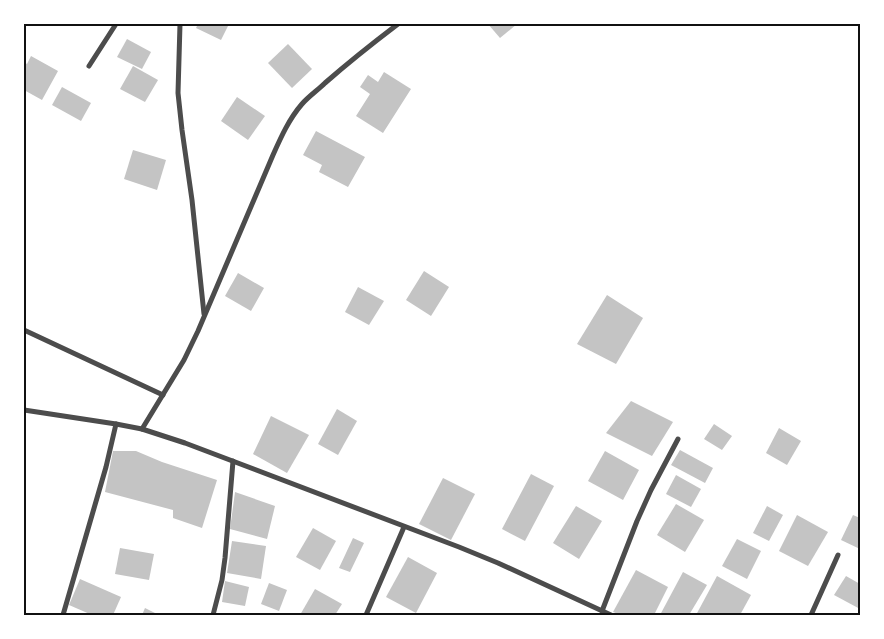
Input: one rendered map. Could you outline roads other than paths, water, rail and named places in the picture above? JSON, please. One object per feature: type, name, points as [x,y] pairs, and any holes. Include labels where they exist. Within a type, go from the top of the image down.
[{"type":"street","points":[[89,66],[116,24]]},
{"type":"street","points":[[180,24],[178,93],[192,200],[204,316]]},
{"type":"street","points":[[142,429],[184,360],[273,155],[294,115],[303,103],[330,79],[398,24]]},
{"type":"street","points":[[24,330],[163,395]]},
{"type":"street","points":[[24,410],[142,429],[233,461],[498,563],[611,615]]},
{"type":"street","points":[[63,615],[106,467],[116,424]]},
{"type":"street","points":[[602,610],[637,521],[678,439]]},
{"type":"street","points":[[213,615],[222,580],[225,558],[233,461]]},
{"type":"street","points":[[366,615],[404,527]]},
{"type":"street","points":[[811,615],[838,555]]}]
